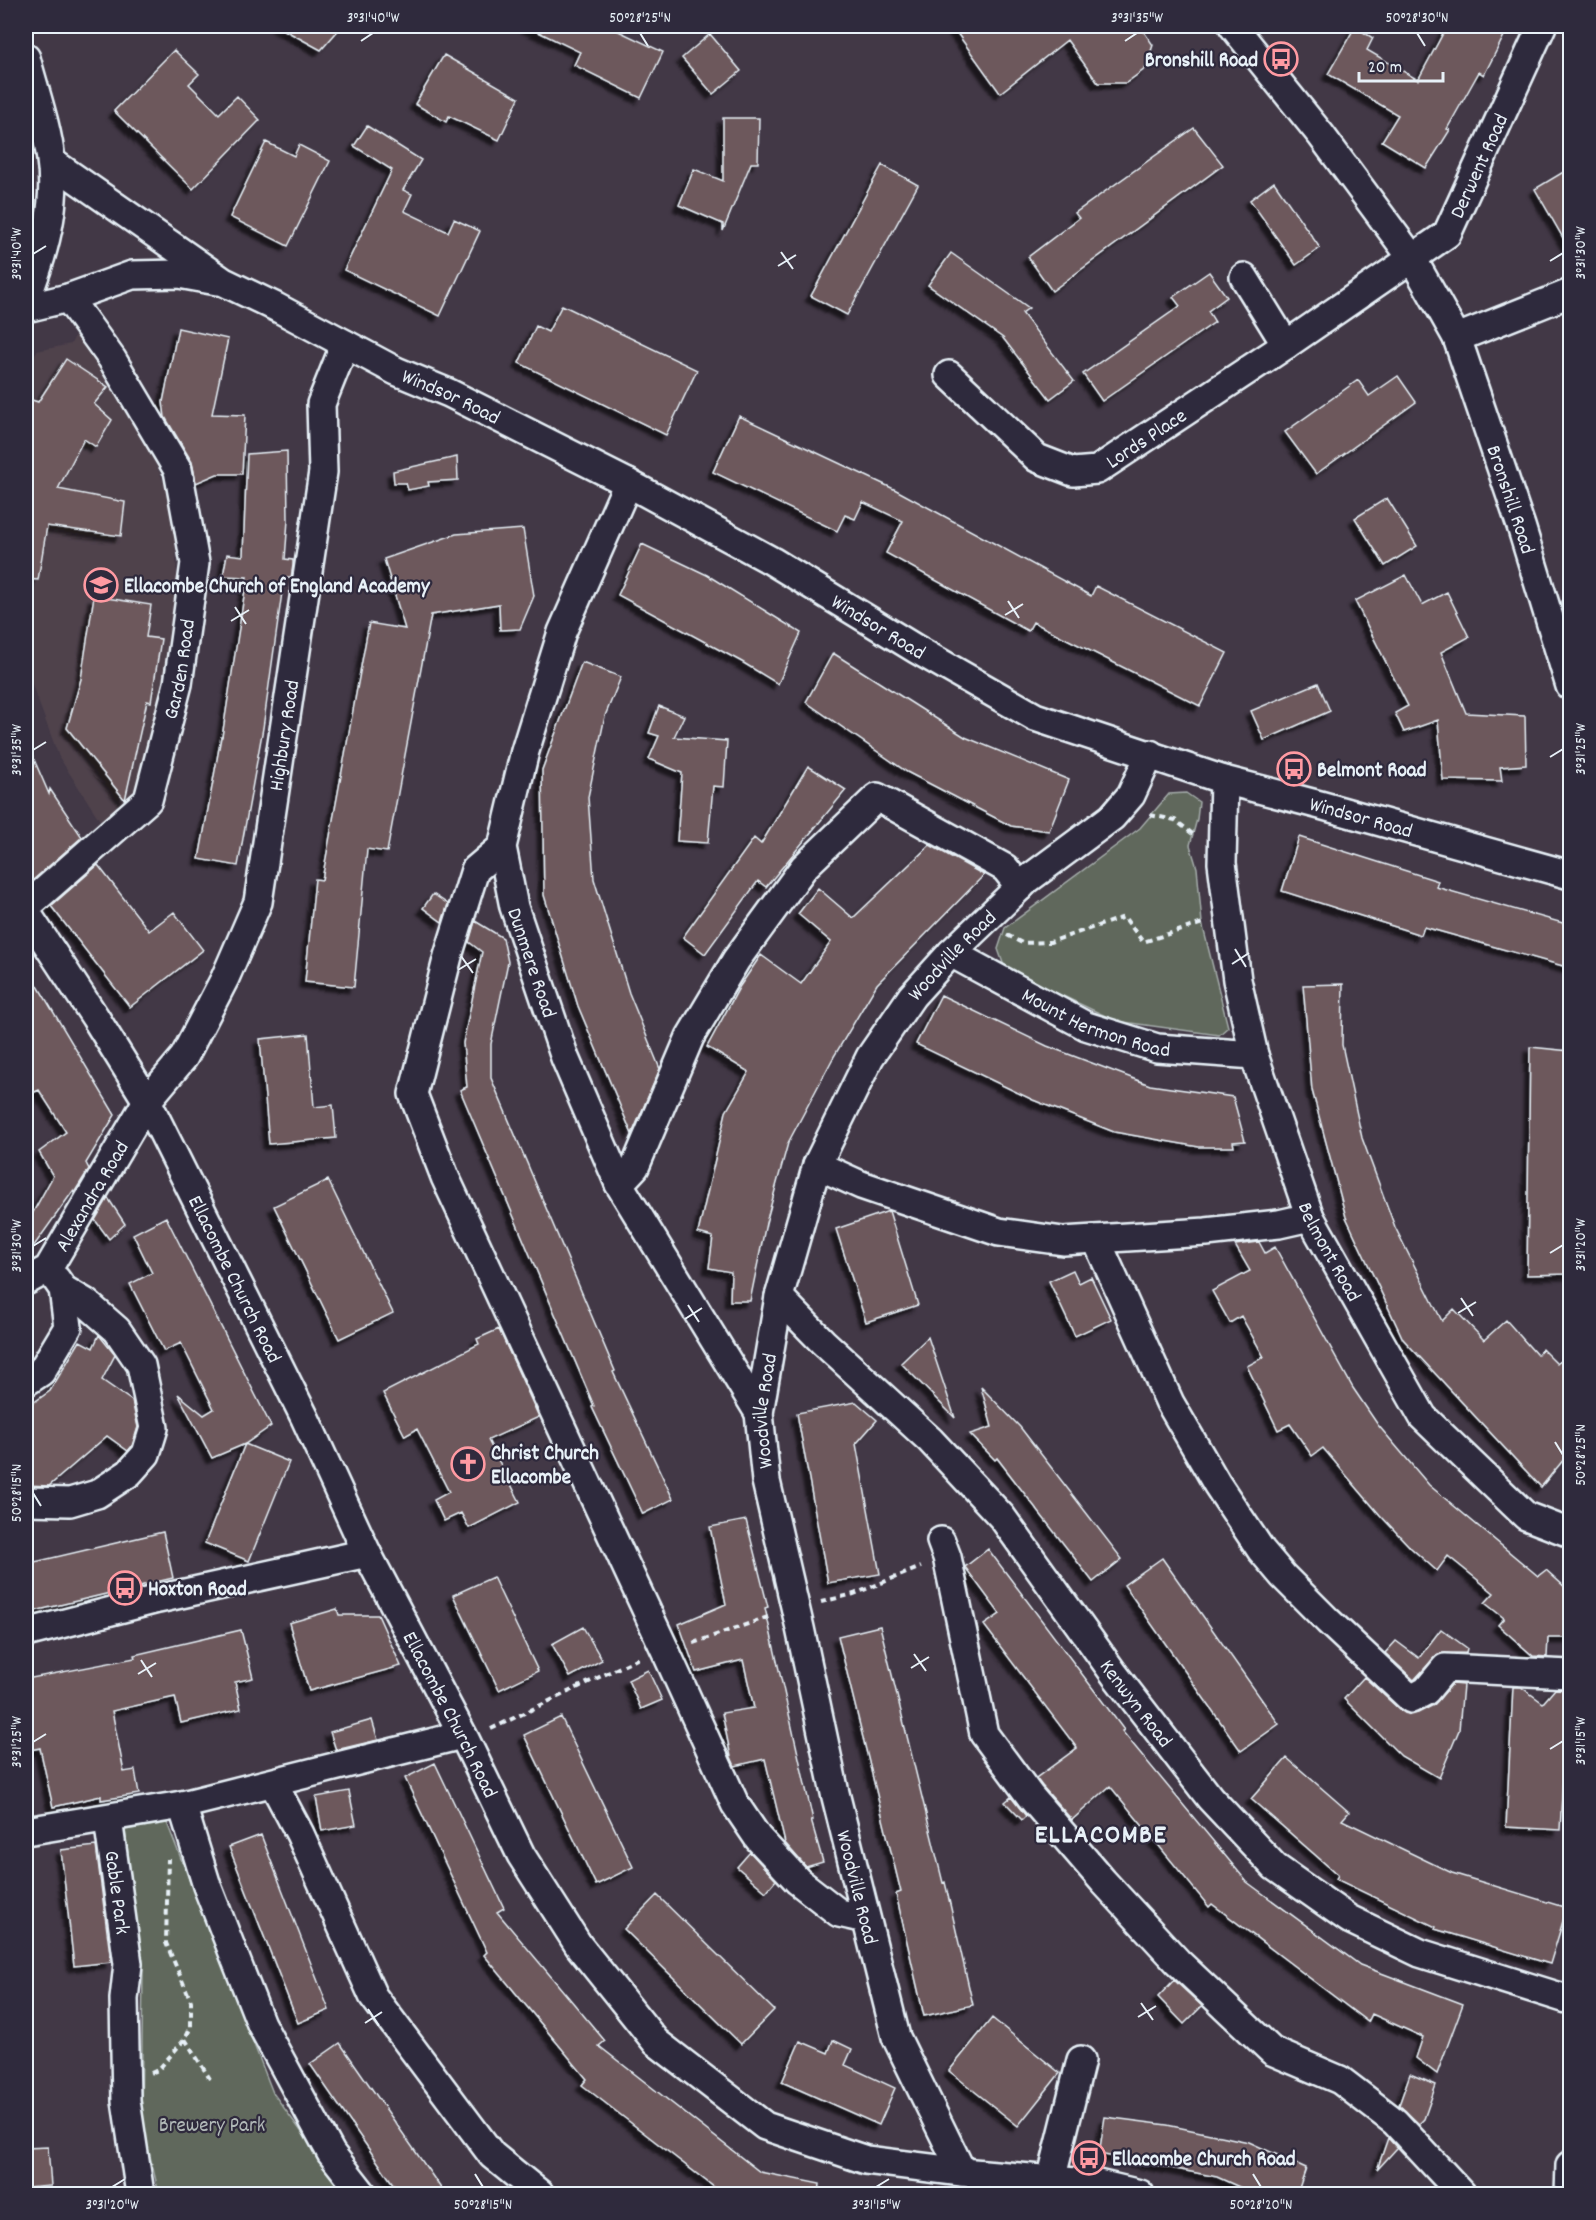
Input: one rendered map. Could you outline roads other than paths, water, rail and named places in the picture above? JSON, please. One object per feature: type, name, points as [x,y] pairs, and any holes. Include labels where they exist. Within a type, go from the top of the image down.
[{"type":"street","name":"Bronshill Road","points":[[1233,26],[1321,135],[1412,258],[1457,338],[1521,526],[1570,686]]},
{"type":"street","name":"Derwent Road","points":[[1412,258],[1447,234],[1542,26]]},
{"type":"street","points":[[26,58],[42,113],[52,162],[51,207],[35,254],[37,271],[26,299]]},
{"type":"street","name":"Windsor Road","points":[[52,162],[224,282],[396,371],[449,393],[628,483],[772,561],[916,649],[1035,717],[1224,780],[1570,875]]},
{"type":"street","name":"Lords Place","points":[[949,375],[1037,458],[1073,472],[1097,470],[1286,345],[1412,258]]},
{"type":"street","name":"Windsor Road","points":[[26,308],[68,298],[132,275],[179,274],[224,282]]},
{"type":"street","points":[[1244,277],[1286,345]]},
{"type":"street","points":[[1457,338],[1570,293]]},
{"type":"street","name":"Garden Road","points":[[26,907],[148,800],[178,684],[195,563],[178,471],[112,359],[68,298]]},
{"type":"street","name":"Highbury Road","points":[[147,1101],[184,1057],[225,978],[258,902],[323,472],[321,404],[345,344]]},
{"type":"street","name":"Dunmere Road","points":[[628,483],[562,632],[525,751],[502,847],[514,907],[565,1058],[619,1184],[759,1413]]},
{"type":"street","name":"Woodville Road","points":[[962,2172],[896,2037],[835,1793],[796,1607],[766,1481],[759,1413],[779,1297],[818,1165],[870,1057],[912,996],[951,953],[1020,887],[1112,817],[1131,795],[1150,754]]},
{"type":"street","name":"Belmont Road","points":[[1224,780],[1222,853],[1237,980],[1254,1056],[1311,1217],[1423,1417],[1526,1516],[1570,1533]]},
{"type":"street","points":[[619,1184],[635,1167],[690,1037],[736,960],[804,867],[877,797],[1005,868],[1020,887]]},
{"type":"street","points":[[502,847],[475,870],[448,956],[413,1094],[445,1177],[735,1804],[758,1838],[798,1881],[839,1913],[866,1919]]},
{"type":"street","name":"Ellacombe Church Road","points":[[26,912],[147,1101],[290,1388],[367,1553],[464,1738],[521,1855],[579,1946],[656,2042],[765,2126],[866,2160],[962,2172],[1098,2184],[1140,2194]]},
{"type":"street","name":"Mount Hermon Road","points":[[951,953],[1086,1026],[1157,1048],[1254,1056]]},
{"type":"street","name":"Alexandra Road","points":[[46,1280],[147,1101]]},
{"type":"street","points":[[818,1165],[861,1185],[999,1232],[1063,1241],[1206,1232],[1279,1224],[1311,1217]]},
{"type":"street","points":[[1096,1239],[1170,1403],[1217,1484],[1261,1550],[1298,1591],[1411,1699],[1426,1691],[1445,1668],[1570,1674]]},
{"type":"street","points":[[26,1382],[41,1372],[68,1327],[46,1280]]},
{"type":"street","points":[[26,1501],[70,1502],[97,1494],[129,1473],[146,1454],[154,1428],[141,1365],[117,1330],[85,1302],[46,1280]]},
{"type":"street","name":"Kenwyn Road","points":[[779,1297],[823,1342],[930,1440],[1002,1517],[1115,1675],[1210,1798],[1275,1867],[1349,1919],[1420,1953],[1570,2000]]},
{"type":"street","points":[[944,1549],[984,1734],[1030,1796],[1178,1962],[1272,2051],[1340,2080],[1395,2122],[1462,2194]]},
{"type":"street","points":[[26,1633],[158,1599],[367,1553]]},
{"type":"street","points":[[26,1831],[182,1806],[464,1738]]},
{"type":"street","points":[[273,1783],[300,1834],[373,1996],[492,2155],[540,2194]]},
{"type":"street","points":[[182,1806],[207,1886],[261,2024],[331,2153],[363,2194]]},
{"type":"street","name":"Gable Park","points":[[108,1819],[128,1964],[124,1999],[126,2101],[140,2194]]},
{"type":"street","points":[[1051,2180],[1082,2060]]},
{"type":"street","points":[[1569,2194],[1570,2165]]},
{"type":"place","name":"Bronshill Road","points":[[1281,59]]},
{"type":"place","name":"Ellacombe Church of England Academy","points":[[101,585]]},
{"type":"place","name":"Belmont Road","points":[[1294,769]]},
{"type":"place","name":"Christ Church Ellacombe","points":[[468,1464]]},
{"type":"place","name":"Hoxton Road","points":[[125,1588]]},
{"type":"place","name":"Ellacombe Church Road","points":[[1089,2158]]},
{"type":"district","name":"ELLACOMBE","points":[[1101,1833]]},
{"type":"park label","name":"Brewery Park","points":[[212,2124]]}]
